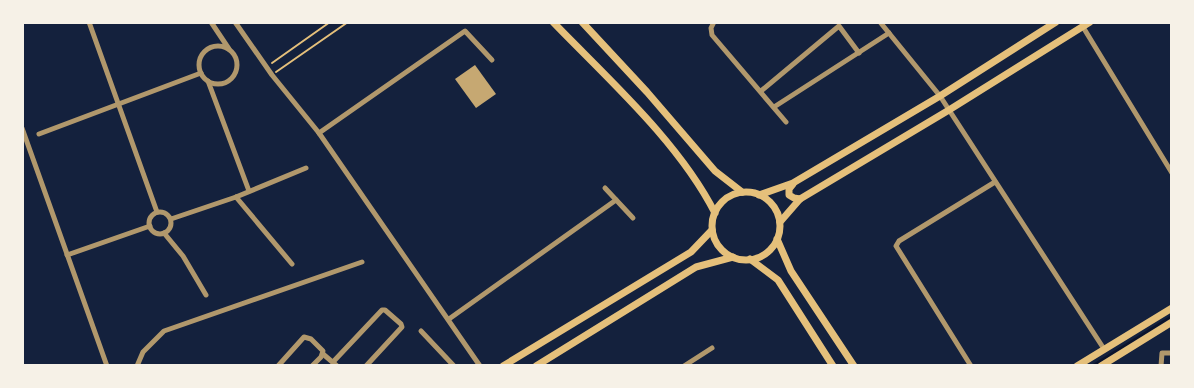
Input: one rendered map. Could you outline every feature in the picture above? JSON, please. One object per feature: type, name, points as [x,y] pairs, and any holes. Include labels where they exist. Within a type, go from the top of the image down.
[{"type":"main road","points":[[553,22],[632,103],[693,176],[715,213]]},
{"type":"main road","points":[[582,22],[647,92],[715,171],[742,192],[759,195],[773,205],[780,222]]},
{"type":"main road","points":[[759,195],[793,183],[940,96],[1056,22]]},
{"type":"main road","points":[[750,260],[766,253],[777,239],[780,222],[800,199],[949,110],[1086,24]]},
{"type":"main road","points":[[793,183],[789,189],[789,195],[800,199]]},
{"type":"main road","points":[[733,257],[719,246],[712,230],[715,213],[726,199],[742,192]]},
{"type":"main road","points":[[503,366],[691,252],[712,230]]},
{"type":"main road","points":[[777,239],[790,271],[854,366]]},
{"type":"main road","points":[[536,366],[696,267],[733,257],[750,260],[778,280],[833,366]]},
{"type":"main road","points":[[1077,366],[1172,308]]},
{"type":"main road","points":[[1101,366],[1172,322]]},
{"type":"street","points":[[89,22],[157,212]]},
{"type":"street","points":[[208,81],[222,83],[234,76],[238,67],[236,57],[211,22]]},
{"type":"street","points":[[235,22],[272,75],[319,133],[449,319],[478,365]]},
{"type":"street","points":[[714,22],[711,28],[712,34],[786,122]]},
{"type":"street","points":[[880,22],[940,96],[1104,349]]},
{"type":"street","points":[[1086,24],[1172,173]]},
{"type":"street","points":[[761,91],[839,26],[859,53]]},
{"type":"street","points":[[319,133],[465,31],[492,60]]},
{"type":"street","points":[[774,107],[890,33]]},
{"type":"street","points":[[230,49],[220,46],[210,48],[202,54],[199,64],[201,73],[208,81],[249,191]]},
{"type":"street","points":[[39,134],[201,73]]},
{"type":"street","points":[[22,128],[107,366]]},
{"type":"street","points":[[171,219],[236,197],[306,168]]},
{"type":"street","points":[[970,366],[896,246],[899,241],[996,182]]},
{"type":"street","points":[[605,188],[633,218]]},
{"type":"street","points":[[236,197],[292,264]]},
{"type":"street","points":[[449,319],[616,200]]},
{"type":"street","points":[[157,212],[165,213],[171,219],[171,228],[164,233],[156,233],[150,226],[150,218],[157,212]]},
{"type":"street","points":[[67,255],[150,226]]},
{"type":"street","points":[[164,233],[183,256],[206,295]]},
{"type":"street","points":[[137,366],[142,352],[164,331],[362,262]]},
{"type":"street","points":[[278,366],[304,337],[311,339],[323,354],[335,364],[382,310],[385,310],[402,327],[366,366]]},
{"type":"street","points":[[421,331],[454,366]]},
{"type":"street","points":[[684,366],[712,348]]},
{"type":"street","points":[[1161,366],[1162,353],[1172,353]]},
{"type":"street","points":[[312,366],[323,354]]},
{"type":"path","points":[[266,67],[330,22]]},
{"type":"path","points":[[272,75],[348,22]]},
{"type":"building","points":[[475,65],[496,94],[476,108],[455,79]]},
{"type":"waterway","points":[[1092,366],[1172,316]]}]
